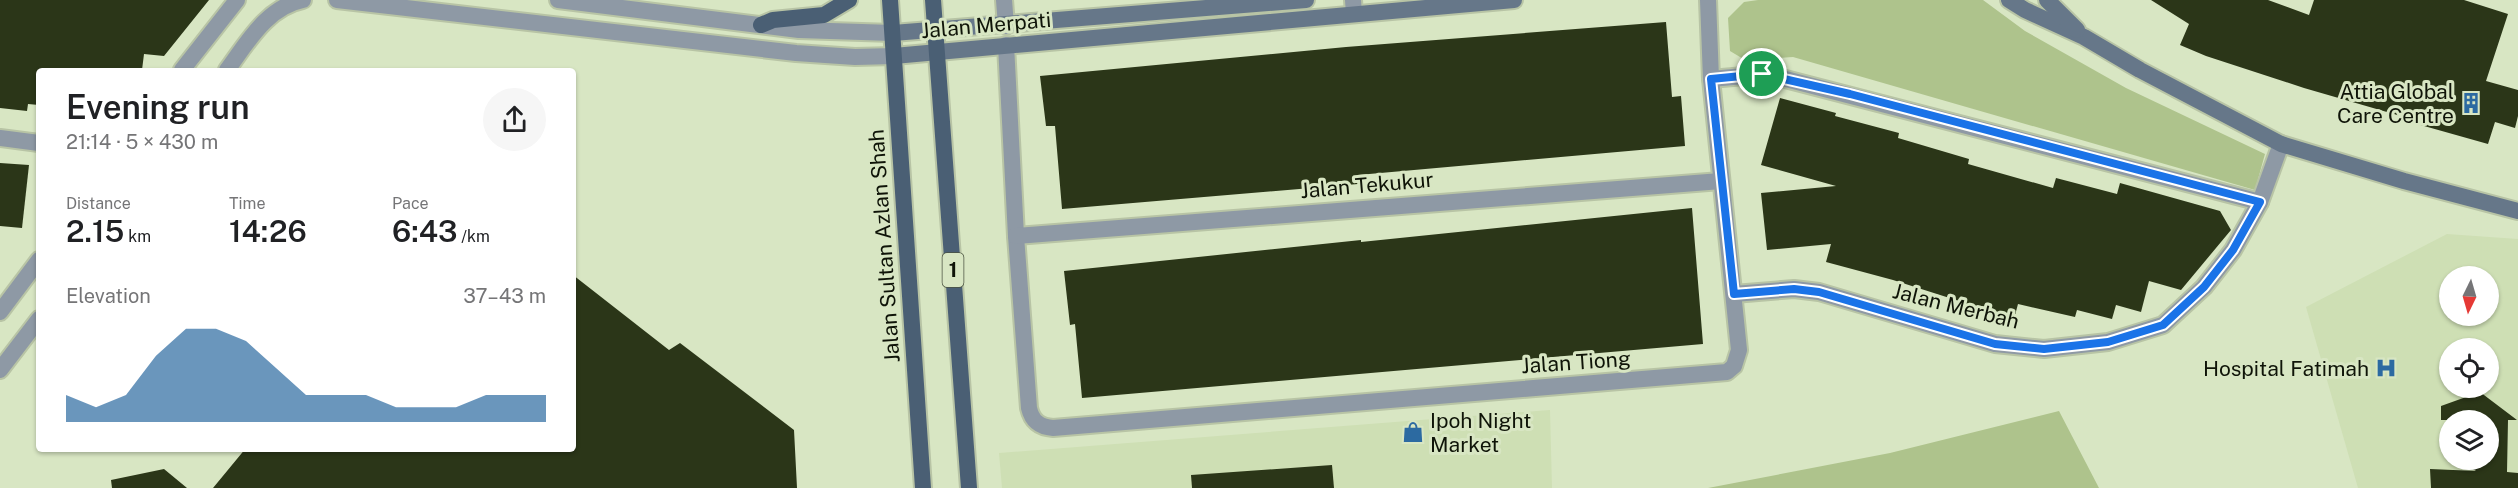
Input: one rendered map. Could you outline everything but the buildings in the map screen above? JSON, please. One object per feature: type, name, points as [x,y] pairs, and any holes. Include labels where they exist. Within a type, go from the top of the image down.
[{"type":"main road","points":[[760,25],[773,20],[824,15],[849,0]]},
{"type":"main road","name":"Jalan Sultan Azlan Shah","points":[[890,0],[923,488]]},
{"type":"main road","name":"1","points":[[933,0],[969,488]]},
{"type":"main road","name":"Jalan Merpati","points":[[893,33],[1006,26],[1255,2],[1306,0]]},
{"type":"main road","name":"Jalan Merpati","points":[[894,56],[1256,23],[1353,7],[1514,0]]},
{"type":"main road","points":[[2009,0],[2025,10],[2084,37],[2140,70],[2281,144],[2404,181],[2518,211]]},
{"type":"main road","points":[[2047,0],[2084,37]]},
{"type":"street","points":[[186,66],[237,0]]},
{"type":"street","points":[[228,68],[252,36],[275,12],[293,2],[303,0]]},
{"type":"street","points":[[337,0],[796,53],[855,57],[894,56]]},
{"type":"street","points":[[558,0],[799,30],[893,33]]},
{"type":"street","points":[[1004,0],[1006,26]]},
{"type":"street","name":"Jalan Tiong","points":[[1016,236],[1029,408],[1031,416],[1037,423],[1053,428],[1727,372],[1738,359],[1734,294],[1711,79],[1708,0]]},
{"type":"street","points":[[1255,2],[1256,23]]},
{"type":"street","points":[[1006,45],[1016,236]]},
{"type":"street","points":[[1711,79],[1766,74],[2260,202]]},
{"type":"street","points":[[0,138],[36,143]]},
{"type":"street","name":"Jalan Merbah","points":[[1734,294],[1794,289],[1819,292],[1995,344],[2044,349],[2108,342],[2163,325],[2204,287],[2233,250],[2260,202],[2281,144]]},
{"type":"street","name":"Jalan Tekukur","points":[[1016,236],[1721,181]]},
{"type":"street","points":[[0,312],[36,264]]},
{"type":"street","points":[[0,370],[36,323]]},
{"type":"shaded area","points":[[1758,0],[1983,0],[2025,31],[2126,88],[2265,154],[2255,190],[1793,57],[1745,60],[1730,51],[1728,18],[1744,2]]},
{"type":"shaded area","name":"Hospital Fatimah","points":[[2447,234],[2518,239],[2518,488],[2358,488],[2306,307]]},
{"type":"shaded area","name":"Ipoh Night Market","points":[[1550,410],[1552,488],[1002,488],[999,453]]},
{"type":"shaded area","points":[[2059,411],[2099,488],[1708,488],[1890,453]]},
{"type":"place","name":"Attia Global Care Centre","points":[[2471,103]]},
{"type":"place","name":"Hospital Fatimah","points":[[2386,368]]},
{"type":"place","name":"Ipoh Night Market","points":[[1413,432]]},
{"type":"route","points":[[1762,74],[1850,94],[2017,140],[2260,202],[2233,250],[2204,287],[2163,325],[2108,342],[2044,349],[1995,344],[1819,292],[1794,289],[1734,294],[1711,79],[1762,74]]}]
